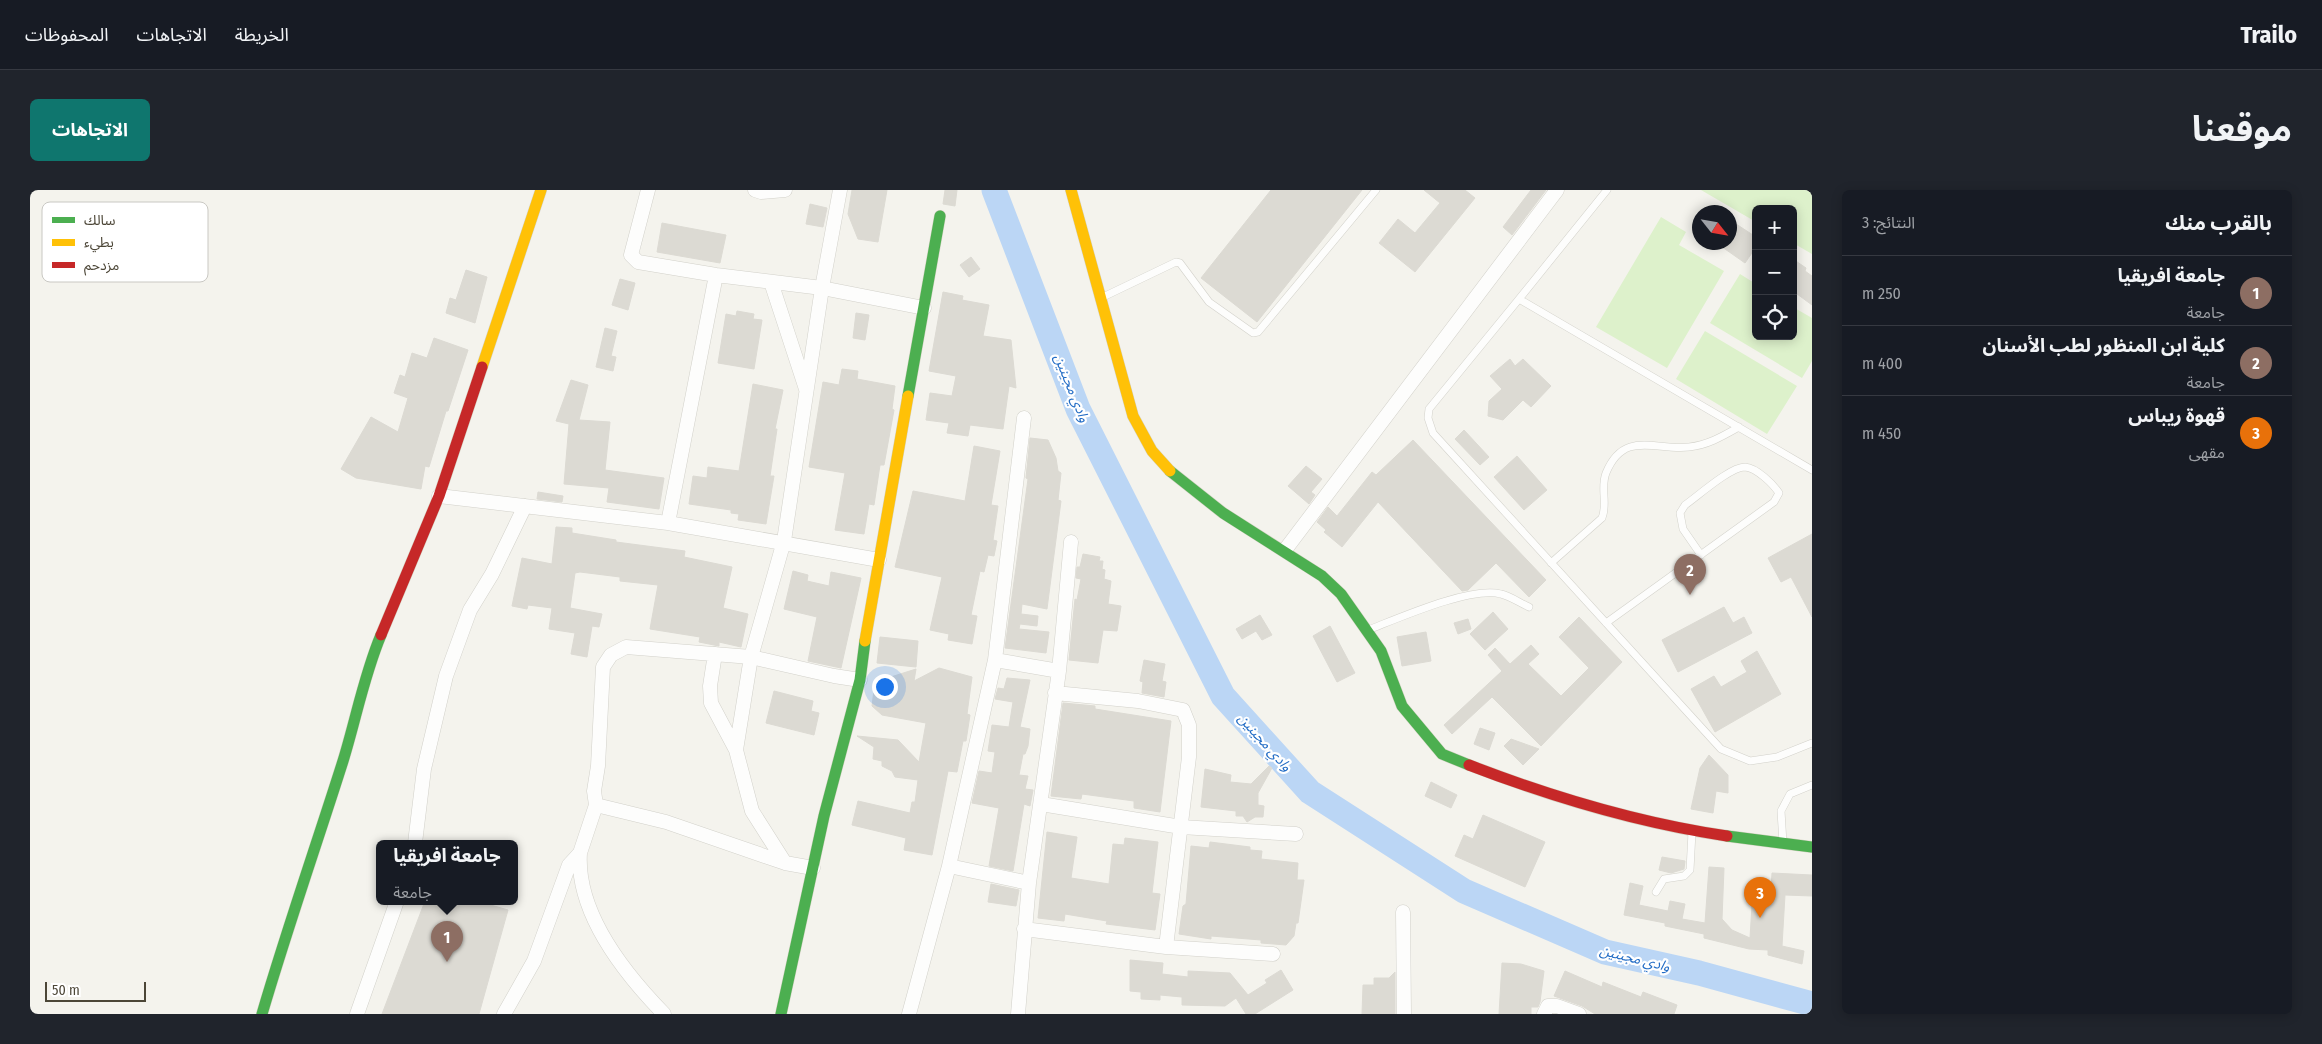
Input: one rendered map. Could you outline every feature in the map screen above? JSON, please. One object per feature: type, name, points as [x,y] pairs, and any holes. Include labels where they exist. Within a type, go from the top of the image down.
[{"type":"street","points":[[262,1014],[298,894],[343,760],[374,652],[439,496],[541,190]]},
{"type":"street","points":[[648,190],[631,255],[638,262],[716,275],[822,288],[924,308]]},
{"type":"street","points":[[755,190],[761,192],[785,190]]},
{"type":"street","points":[[736,750],[751,657],[784,541],[822,288],[840,190]]},
{"type":"street","points":[[1071,190],[1133,416],[1152,451],[1170,471],[1223,513],[1285,550],[1322,576],[1341,594],[1381,651],[1402,706],[1442,754],[1529,788],[1692,831],[1783,845],[1812,847]]},
{"type":"street","points":[[1285,550],[1557,190]]},
{"type":"street","points":[[781,1014],[824,816],[860,680],[879,560],[940,216]]},
{"type":"street","points":[[668,523],[716,275]]},
{"type":"street","points":[[771,282],[807,392]]},
{"type":"street","points":[[909,1014],[949,866],[995,660],[1024,418]]},
{"type":"street","points":[[439,496],[668,523],[784,541],[879,560]]},
{"type":"street","points":[[415,840],[424,769],[446,676],[470,610],[492,574],[525,506]]},
{"type":"street","points":[[1018,1014],[1029,883],[1059,671],[1071,542]]},
{"type":"street","points":[[664,1014],[616,959],[599,930],[579,868],[580,852],[596,805],[594,791],[598,766],[603,668],[611,655],[626,647],[751,657],[860,680]]},
{"type":"street","points":[[715,654],[710,686],[712,704],[736,750],[752,811],[785,862]]},
{"type":"street","points":[[995,660],[1059,671]]},
{"type":"street","points":[[1055,693],[1138,701],[1183,710],[1189,724],[1190,757],[1166,947]]},
{"type":"street","points":[[1040,804],[1181,827],[1296,834]]},
{"type":"street","points":[[596,805],[666,822],[785,862],[813,868]]},
{"type":"street","points":[[504,1014],[534,961],[569,865],[580,852]]},
{"type":"street","points":[[949,866],[1029,883]]},
{"type":"street","points":[[357,1014],[396,905]]},
{"type":"street","points":[[1403,912],[1404,1014]]},
{"type":"street","points":[[1024,929],[1166,947],[1273,954]]},
{"type":"street","points":[[1544,1014],[1548,1006],[1557,1006],[1579,1014]]},
{"type":"lane","points":[[1100,299],[1176,262],[1180,263],[1209,302],[1253,333],[1258,332],[1376,190]]},
{"type":"lane","points":[[1607,190],[1433,402],[1429,408],[1428,418],[1433,433],[1720,749],[1750,761],[1777,757],[1812,742]]},
{"type":"lane","points":[[1519,299],[1812,470]]},
{"type":"lane","points":[[1551,563],[1602,518],[1606,509],[1605,474],[1616,457],[1634,444],[1687,448],[1707,444],[1739,427]]},
{"type":"lane","points":[[1606,623],[1774,502],[1779,493],[1774,486],[1753,470],[1745,467],[1733,470],[1685,505],[1680,513],[1683,529],[1700,555]]},
{"type":"lane","points":[[1368,630],[1420,610],[1480,593],[1501,594],[1529,607]]},
{"type":"lane","points":[[1783,845],[1781,811],[1790,794],[1812,785]]},
{"type":"lane","points":[[1656,892],[1664,879],[1684,876],[1690,870],[1692,831]]},
{"type":"green space","points":[[1701,190],[1812,190],[1812,254],[1797,245],[1797,205],[1752,205],[1752,220],[1737,211],[1737,205],[1727,205]]},
{"type":"green space","points":[[1661,217],[1686,232],[1679,245],[1724,271],[1667,368],[1596,327]]},
{"type":"green space","points":[[1740,274],[1752,282],[1752,340],[1797,340],[1797,309],[1812,318],[1812,361],[1802,378],[1710,323]]},
{"type":"green space","points":[[1705,331],[1797,386],[1767,434],[1676,379]]},
{"type":"building","points":[[852,190],[887,190],[878,242],[858,239],[848,214]]},
{"type":"building","points":[[945,190],[957,190],[955,206],[943,204]]},
{"type":"building","points":[[1271,190],[1362,190],[1257,322],[1201,278]]},
{"type":"building","points":[[1424,190],[1465,190],[1475,198],[1415,272],[1379,243],[1398,219],[1415,233],[1440,203]]},
{"type":"building","points":[[1531,190],[1546,190],[1512,235],[1503,227]]},
{"type":"building","points":[[810,204],[827,208],[823,227],[806,224]]},
{"type":"building","points":[[662,223],[726,235],[720,263],[657,252]]},
{"type":"building","points":[[1737,225],[1752,234],[1752,253],[1745,263],[1726,250],[1737,250]]},
{"type":"building","points":[[971,257],[980,269],[969,277],[960,265]]},
{"type":"building","points":[[1797,262],[1806,268],[1805,271],[1812,276],[1812,305],[1797,294]]},
{"type":"building","points":[[466,270],[487,277],[475,323],[446,313],[450,298],[456,300]]},
{"type":"building","points":[[620,279],[635,283],[628,310],[612,305]]},
{"type":"building","points":[[943,292],[963,296],[962,300],[989,305],[983,336],[1011,340],[1016,388],[1009,386],[1003,429],[970,425],[968,436],[947,433],[949,423],[926,420],[930,393],[952,396],[956,376],[929,371]]},
{"type":"building","points":[[737,311],[754,314],[753,319],[762,320],[754,369],[718,363],[726,314],[736,316]]},
{"type":"building","points":[[856,313],[869,315],[865,340],[853,338]]},
{"type":"building","points":[[605,328],[617,331],[611,356],[616,357],[613,371],[596,367]]},
{"type":"building","points":[[434,338],[468,350],[448,411],[446,411],[429,467],[425,466],[421,489],[356,478],[341,469],[371,417],[398,432],[408,398],[394,393],[400,375],[405,377],[412,353],[427,358]]},
{"type":"building","points":[[1510,359],[1515,366],[1523,359],[1551,386],[1531,407],[1523,400],[1503,420],[1488,416],[1489,401],[1502,389],[1490,376]]},
{"type":"building","points":[[842,369],[858,371],[857,379],[895,386],[892,409],[894,410],[884,465],[880,465],[874,505],[869,504],[864,534],[835,530],[845,473],[809,467],[823,382],[839,385]]},
{"type":"building","points":[[571,380],[588,385],[579,420],[610,422],[605,470],[664,478],[659,509],[607,502],[609,488],[564,484],[569,424],[556,421]]},
{"type":"building","points":[[753,384],[783,390],[775,429],[777,429],[770,476],[774,476],[766,524],[738,520],[739,514],[731,513],[731,510],[689,504],[693,476],[707,478],[708,467],[739,471]]},
{"type":"building","points":[[1464,430],[1489,457],[1480,465],[1455,439]]},
{"type":"building","points":[[1030,438],[1048,440],[1056,458],[1058,471],[1061,473],[1058,500],[1061,501],[1047,609],[1022,604],[1021,614],[1038,616],[1037,626],[1020,624],[1019,629],[1049,632],[1046,653],[1005,648],[1028,479],[1026,478]]},
{"type":"building","points":[[1413,440],[1546,580],[1529,597],[1496,563],[1468,590],[1462,591],[1378,502],[1342,547],[1324,532],[1326,530],[1317,522],[1328,507],[1337,516],[1372,472],[1376,475]]},
{"type":"building","points":[[974,446],[1000,451],[991,505],[998,506],[993,540],[997,541],[994,556],[988,555],[984,572],[980,571],[971,615],[977,616],[972,644],[948,640],[949,634],[930,630],[942,577],[895,567],[913,491],[965,501]]},
{"type":"building","points":[[1517,456],[1547,490],[1524,510],[1494,477]]},
{"type":"building","points":[[1306,466],[1322,479],[1311,492],[1315,495],[1309,504],[1288,486]]},
{"type":"building","points":[[538,492],[563,496],[562,502],[537,499]]},
{"type":"building","points":[[556,527],[572,528],[572,533],[616,540],[616,542],[685,551],[684,557],[732,567],[723,608],[748,614],[741,647],[719,642],[719,646],[699,642],[700,637],[650,629],[658,585],[620,581],[620,577],[580,572],[575,573],[570,608],[602,614],[599,627],[592,626],[587,657],[571,654],[575,633],[549,629],[552,608],[528,605],[527,609],[512,606],[522,558],[552,564]]},
{"type":"building","points":[[1812,534],[1812,617],[1791,577],[1781,582],[1768,558]]},
{"type":"building","points":[[1083,554],[1100,557],[1099,561],[1103,561],[1104,579],[1111,581],[1108,604],[1121,606],[1117,631],[1103,630],[1098,663],[1069,660],[1075,599],[1077,600],[1081,579],[1076,578],[1077,567],[1080,567]]},
{"type":"building","points":[[793,571],[808,575],[807,581],[829,586],[831,572],[861,578],[841,668],[808,661],[817,617],[784,609]]},
{"type":"building","points":[[1724,607],[1733,623],[1744,617],[1752,633],[1678,672],[1662,640]]},
{"type":"building","points":[[1493,612],[1508,629],[1485,650],[1470,634]]},
{"type":"building","points":[[1260,615],[1272,635],[1262,640],[1256,631],[1242,639],[1236,629]]},
{"type":"building","points":[[1579,617],[1622,662],[1541,746],[1492,697],[1452,734],[1444,725],[1502,671],[1488,655],[1495,648],[1510,664],[1531,645],[1539,654],[1528,664],[1561,696],[1589,668],[1559,637]]},
{"type":"building","points":[[1468,619],[1471,629],[1458,634],[1454,623]]},
{"type":"building","points":[[1330,626],[1355,673],[1337,682],[1313,636]]},
{"type":"building","points":[[1426,632],[1431,661],[1402,666],[1397,637]]},
{"type":"building","points":[[880,637],[918,641],[916,667],[877,663]]},
{"type":"building","points":[[1757,651],[1781,694],[1715,732],[1691,689],[1714,676],[1721,687],[1747,672],[1741,661]]},
{"type":"building","points":[[1144,660],[1165,664],[1162,681],[1166,682],[1164,697],[1142,693],[1143,682],[1140,681]]},
{"type":"building","points":[[939,668],[972,677],[967,714],[970,715],[966,741],[963,741],[957,772],[948,771],[932,855],[904,850],[906,838],[852,825],[858,801],[910,813],[912,802],[915,802],[918,780],[895,777],[892,771],[882,766],[882,761],[873,759],[874,747],[857,736],[898,740],[919,762],[926,723],[882,715],[872,706],[875,682],[916,669],[914,681]]},
{"type":"building","points":[[1007,678],[1030,680],[1020,727],[1030,729],[1028,746],[1025,754],[1023,754],[1019,775],[1028,776],[1025,789],[1033,790],[1030,806],[1024,804],[1013,871],[989,866],[999,808],[972,803],[979,771],[992,773],[995,752],[988,751],[992,725],[1009,727],[1013,702],[995,699],[998,688],[1004,689]]},
{"type":"building","points":[[774,691],[813,701],[811,711],[819,713],[814,735],[766,723]]},
{"type":"building","points":[[1063,703],[1095,706],[1095,709],[1171,721],[1160,812],[1134,808],[1134,801],[1082,794],[1081,799],[1051,796]]},
{"type":"building","points":[[1480,728],[1495,733],[1489,750],[1474,744]]},
{"type":"building","points":[[1511,739],[1539,749],[1523,765],[1504,746]]},
{"type":"building","points":[[1709,755],[1728,775],[1728,793],[1716,791],[1713,813],[1691,809],[1700,768]]},
{"type":"building","points":[[1269,766],[1272,768],[1258,793],[1258,805],[1264,806],[1263,817],[1255,817],[1247,822],[1243,816],[1236,816],[1236,811],[1201,807],[1205,769],[1231,775],[1230,782],[1251,784]]},
{"type":"building","points":[[1431,782],[1457,795],[1451,808],[1425,796]]},
{"type":"building","points":[[1483,815],[1545,842],[1525,887],[1455,856],[1464,835],[1473,839]]},
{"type":"building","points":[[1047,832],[1077,837],[1071,878],[1109,884],[1113,844],[1124,845],[1125,838],[1158,842],[1152,893],[1160,894],[1155,930],[1106,924],[1107,921],[1065,914],[1064,921],[1038,918]]},
{"type":"building","points":[[1210,842],[1250,847],[1250,850],[1262,851],[1261,859],[1298,863],[1297,880],[1304,880],[1298,923],[1296,923],[1294,936],[1286,945],[1261,943],[1261,940],[1211,936],[1211,939],[1179,934],[1183,906],[1186,904],[1191,846],[1209,848]]},
{"type":"building","points":[[1662,857],[1685,861],[1684,869],[1671,873],[1659,870]]},
{"type":"building","points":[[1709,867],[1724,868],[1722,919],[1732,930],[1750,938],[1752,905],[1770,906],[1772,873],[1812,875],[1812,896],[1785,895],[1782,946],[1804,951],[1802,964],[1768,955],[1768,950],[1749,949],[1704,938],[1704,934],[1665,926],[1665,923],[1624,915],[1630,883],[1643,886],[1639,905],[1668,911],[1670,901],[1685,904],[1682,919],[1705,923]]},
{"type":"building","points":[[991,884],[1019,890],[1016,906],[988,902]]},
{"type":"building","points":[[423,905],[491,905],[508,910],[479,1014],[382,1014]]},
{"type":"building","points":[[1130,960],[1163,963],[1162,974],[1188,977],[1188,971],[1230,973],[1248,995],[1267,983],[1265,980],[1281,970],[1293,990],[1255,1014],[1246,1014],[1236,998],[1225,1006],[1182,1005],[1182,997],[1160,995],[1160,1000],[1141,999],[1141,992],[1130,991]]},
{"type":"building","points":[[1502,963],[1521,964],[1544,971],[1540,1002],[1538,1007],[1531,1007],[1531,1014],[1499,1014]]},
{"type":"building","points":[[1565,971],[1602,987],[1603,982],[1641,997],[1643,992],[1677,1005],[1674,1014],[1595,1014],[1582,1006],[1554,996]]},
{"type":"building","points":[[1395,972],[1395,1014],[1362,1014],[1363,985],[1374,985],[1374,978],[1389,978]]},
{"type":"waterway","name":"وادي مجينين","points":[[994,190],[1078,409],[1223,696],[1310,792],[1464,891],[1605,952],[1699,973],[1812,1004]]},
{"type":"traffic: fast","points":[[908,396],[940,216]]},
{"type":"traffic: fast","points":[[1170,471],[1223,513],[1322,576],[1341,594],[1381,651],[1402,706],[1442,754],[1469,765]]},
{"type":"traffic: fast","points":[[262,1014],[381,635]]},
{"type":"traffic: fast","points":[[781,1014],[824,816],[860,680],[865,641]]},
{"type":"traffic: fast","points":[[1727,836],[1812,847]]},
{"type":"traffic: slow","points":[[482,367],[541,190]]},
{"type":"traffic: slow","points":[[1071,190],[1133,416],[1152,451],[1170,471]]},
{"type":"traffic: slow","points":[[865,641],[908,396]]},
{"type":"traffic: jam","points":[[381,635],[439,496],[482,367]]},
{"type":"traffic: jam","points":[[1469,765],[1532,788],[1596,808],[1661,824],[1727,836]]},
{"type":"place","name":"كلية ابن المنظور لطب الأسنان","points":[[1690,595]]},
{"type":"place","name":"قهوة ريباس","points":[[1760,918]]},
{"type":"place","name":"جامعة افريقيا","points":[[447,962]]}]
